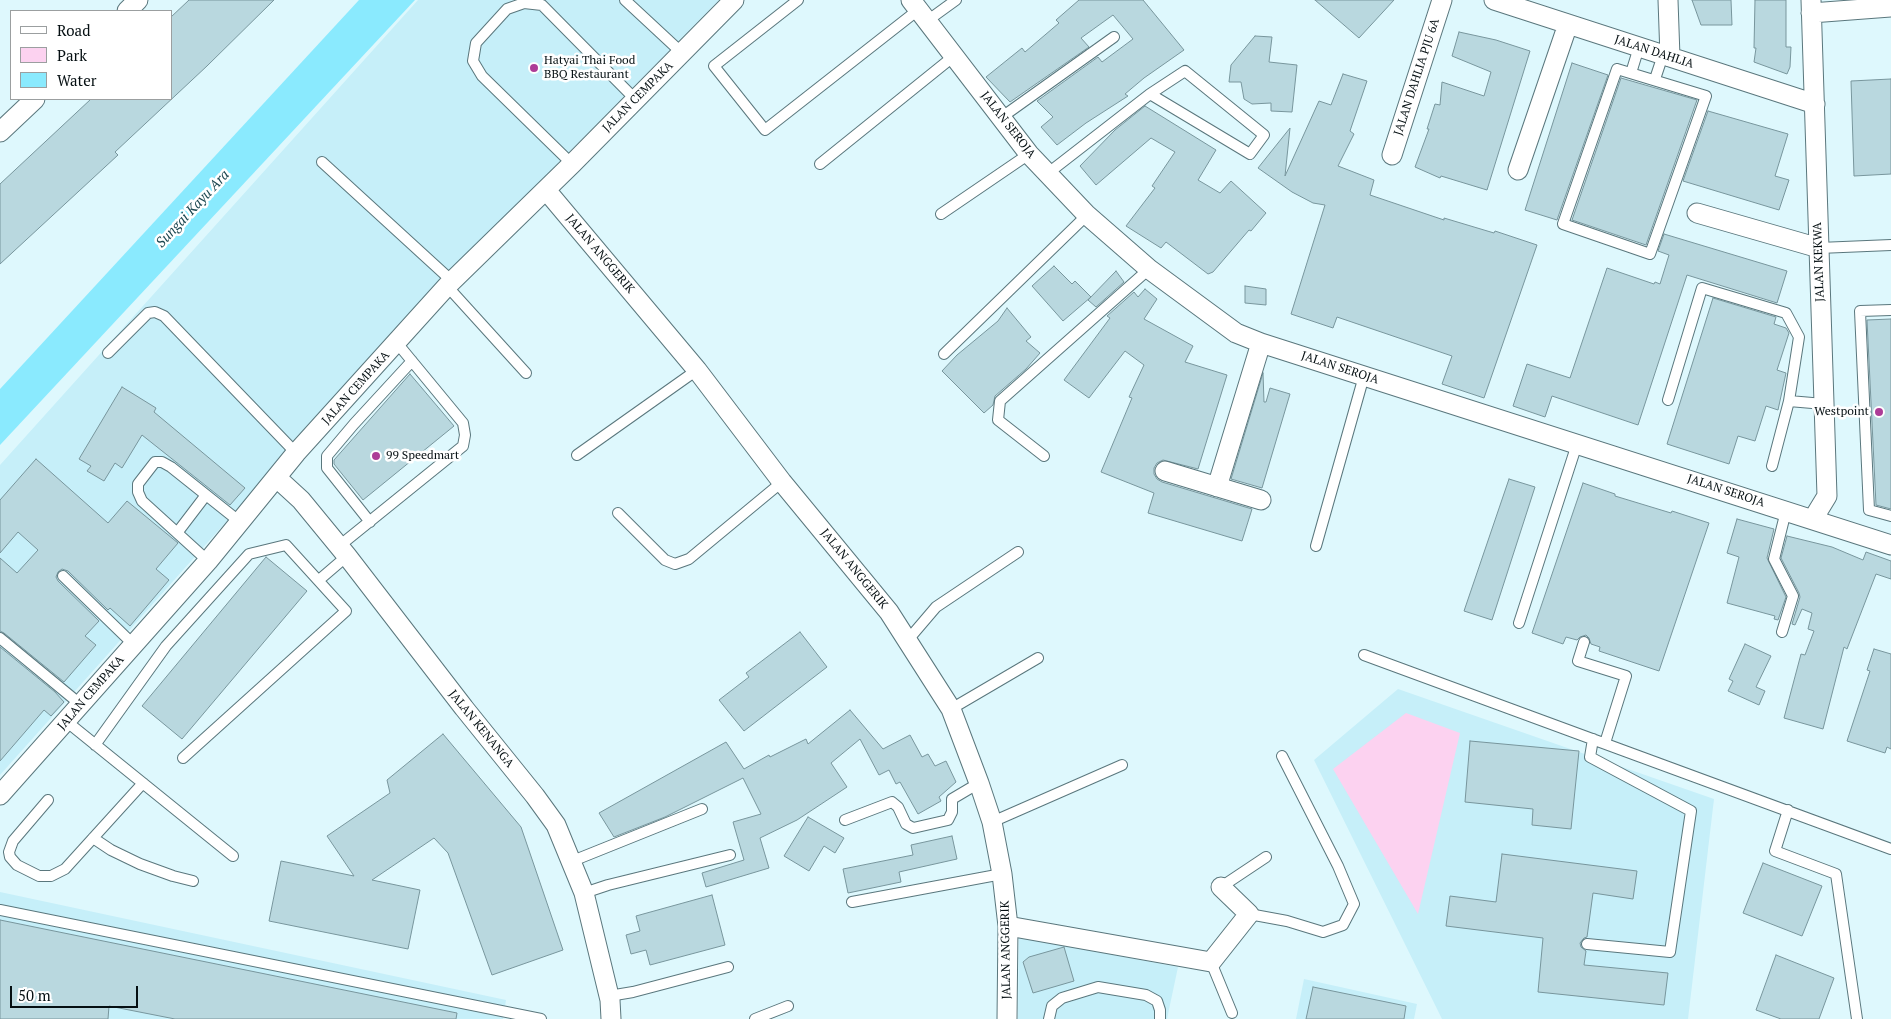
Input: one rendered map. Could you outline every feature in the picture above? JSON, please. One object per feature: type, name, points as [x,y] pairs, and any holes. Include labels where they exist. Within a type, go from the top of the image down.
[{"type":"street","points":[[128,10],[138,0]]},
{"type":"street","name":"JALAN CEMPAKA","points":[[3,786],[66,721],[208,561],[296,453],[450,284],[734,0]]},
{"type":"street","name":"JALAN DAHLIA PJU 6A","points":[[1392,155],[1442,0]]},
{"type":"street","name":"JALAN DAHLIA","points":[[1494,0],[1814,104]]},
{"type":"street","points":[[1667,56],[1668,0]]},
{"type":"street","points":[[1811,6],[1891,7]]},
{"type":"street","name":"JALAN KEKWA","points":[[1811,6],[1827,496],[1813,519]]},
{"type":"street","name":"JALAN SEROJA","points":[[919,10],[1029,154],[1087,215],[1149,270],[1236,332],[1261,343],[1891,545]]},
{"type":"street","points":[[1518,170],[1568,24]]},
{"type":"street","points":[[0,132],[34,100]]},
{"type":"street","name":"JALAN ANGGERIK","points":[[546,190],[697,370],[782,482],[889,612],[951,709],[992,822],[1002,874],[1008,926],[1007,1019]]},
{"type":"street","points":[[1697,213],[1819,248]]},
{"type":"street","points":[[1217,487],[1261,343]]},
{"type":"street","points":[[1165,471],[1261,500]]},
{"type":"street","name":"JALAN KENANGA","points":[[277,478],[301,500],[556,825],[584,893],[609,996],[611,1019]]},
{"type":"street","points":[[1008,926],[1211,962],[1249,914],[1221,887]]},
{"type":"lane","points":[[624,0],[682,53]]},
{"type":"lane","points":[[798,0],[714,66],[765,130],[919,10],[956,0]]},
{"type":"lane","points":[[572,164],[482,76],[473,61],[476,43],[507,9],[524,3],[542,5],[636,100]]},
{"type":"lane","points":[[1002,117],[1114,38]]},
{"type":"lane","points":[[1631,73],[1639,47]]},
{"type":"lane","points":[[820,164],[954,56]]},
{"type":"lane","points":[[1655,80],[1667,56]]},
{"type":"lane","points":[[1617,69],[1655,80],[1706,96],[1650,254],[1563,224],[1617,69]]},
{"type":"lane","points":[[1047,174],[1150,94],[1185,71],[1264,135],[1250,154],[1150,94]]},
{"type":"lane","points":[[941,214],[1029,154]]},
{"type":"lane","points":[[322,162],[450,284],[526,373]]},
{"type":"lane","points":[[944,354],[1087,215]]},
{"type":"lane","points":[[1819,248],[1891,245]]},
{"type":"lane","points":[[1044,456],[998,420],[1000,401],[1149,270]]},
{"type":"lane","points":[[1668,400],[1702,288],[1786,313],[1798,337],[1789,401],[1772,466]]},
{"type":"lane","points":[[1891,310],[1860,311],[1869,510],[1891,516]]},
{"type":"lane","points":[[108,354],[148,313],[156,312],[164,316],[296,453]]},
{"type":"lane","points":[[319,580],[370,522],[463,446],[465,435],[463,422],[398,343]]},
{"type":"lane","points":[[370,522],[327,468],[327,456],[412,361]]},
{"type":"lane","points":[[577,455],[697,370]]},
{"type":"lane","points":[[1316,546],[1364,376]]},
{"type":"lane","points":[[1789,401],[1824,404]]},
{"type":"lane","points":[[1519,624],[1577,444]]},
{"type":"lane","points":[[208,561],[142,501],[138,492],[138,484],[155,462],[162,462],[171,467],[240,522]]},
{"type":"lane","points":[[618,513],[665,560],[675,564],[689,558],[782,482]]},
{"type":"lane","points":[[177,533],[206,495]]},
{"type":"lane","points":[[1782,632],[1793,596],[1774,559],[1786,511]]},
{"type":"lane","points":[[95,745],[166,646],[249,554],[286,545],[346,611],[183,758]]},
{"type":"lane","points":[[907,641],[936,607],[1018,552]]},
{"type":"lane","points":[[63,576],[134,644]]},
{"type":"lane","points":[[0,638],[80,704]]},
{"type":"lane","points":[[1584,642],[1578,661],[1626,676],[1605,743]]},
{"type":"lane","points":[[1364,655],[1891,849]]},
{"type":"lane","points":[[951,709],[1038,658]]},
{"type":"lane","points":[[66,721],[233,856]]},
{"type":"lane","points":[[1587,944],[1670,952],[1691,811],[1590,757],[1593,739]]},
{"type":"lane","points":[[1249,914],[1287,921],[1323,932],[1343,925],[1354,904],[1338,866],[1282,756]]},
{"type":"lane","points":[[992,822],[1122,765]]},
{"type":"lane","points":[[48,800],[13,841],[9,852],[10,857],[17,865],[39,876],[51,876],[65,869],[143,783]]},
{"type":"lane","points":[[845,820],[892,802],[898,807],[906,824],[913,828],[948,820],[952,812],[952,799],[979,783]]},
{"type":"lane","points":[[570,862],[702,809]]},
{"type":"lane","points":[[1788,810],[1775,851],[1836,874],[1857,1019]]},
{"type":"lane","points":[[93,838],[111,850],[140,864],[173,876],[193,880]]},
{"type":"lane","points":[[584,893],[608,885],[730,855]]},
{"type":"lane","points":[[1221,887],[1266,857]]},
{"type":"lane","points":[[852,902],[1002,874]]},
{"type":"lane","points":[[0,910],[489,1014],[541,1019]]},
{"type":"lane","points":[[1211,962],[1232,1014]]},
{"type":"lane","points":[[609,996],[633,992],[728,967]]},
{"type":"lane","points":[[1050,1019],[1052,1006],[1062,998],[1098,987],[1146,995],[1157,1001],[1160,1019]]},
{"type":"lane","points":[[755,1019],[788,1006]]},
{"type":"shaded area","points":[[418,0],[719,0],[434,289],[0,775],[0,465]]},
{"type":"shaded area","points":[[1398,689],[1714,799],[1688,1019],[1442,1019],[1314,760]]},
{"type":"shaded area","points":[[0,892],[506,1000],[503,1019],[0,1019]]},
{"type":"shaded area","points":[[1019,937],[1178,967],[1167,1019],[1018,1019]]},
{"type":"shaded area","points":[[1304,979],[1417,1004],[1414,1019],[1296,1019]]},
{"type":"green space","points":[[1406,713],[1460,733],[1418,914],[1333,769]]},
{"type":"water","name":"Sungai Kayu Ara","points":[[359,0],[415,0],[0,445],[0,389]]},
{"type":"building","points":[[189,0],[274,0],[172,99],[172,16]]},
{"type":"building","points":[[1079,0],[1143,0],[1184,50],[1144,78],[1125,94],[1128,96],[1086,123],[1057,145],[1041,127],[1053,117],[1037,101],[1098,57],[1102,62],[1133,39],[1113,15],[1081,38],[1089,47],[1010,102],[986,77],[1022,48],[1025,52],[1059,23],[1056,20]]},
{"type":"building","points":[[1315,0],[1394,0],[1359,38]]},
{"type":"building","points":[[1692,0],[1731,0],[1732,25],[1701,25]]},
{"type":"building","points":[[1755,0],[1786,0],[1786,47],[1791,47],[1790,67],[1787,74],[1754,62],[1756,48],[1754,48]]},
{"type":"building","points":[[1459,32],[1496,40],[1530,51],[1487,190],[1441,176],[1440,178],[1415,167],[1429,129],[1427,129],[1435,104],[1440,105],[1442,82],[1484,96],[1491,72],[1452,56]]},
{"type":"building","points":[[1255,36],[1272,37],[1269,62],[1297,65],[1292,112],[1271,111],[1271,103],[1252,104],[1244,99],[1241,82],[1229,82],[1231,65]]},
{"type":"building","points":[[1572,63],[1608,75],[1557,220],[1525,210]]},
{"type":"building","points":[[1343,74],[1367,81],[1350,131],[1354,134],[1338,166],[1374,180],[1370,195],[1444,220],[1444,218],[1494,233],[1495,231],[1537,245],[1484,398],[1442,384],[1452,356],[1337,317],[1333,328],[1291,314],[1325,205],[1313,203],[1292,192],[1258,168],[1290,128],[1285,176],[1319,101],[1331,105]]},
{"type":"building","points":[[1621,78],[1697,100],[1646,245],[1572,220]]},
{"type":"building","points":[[1891,79],[1891,174],[1854,176],[1851,81]]},
{"type":"building","points":[[90,100],[171,100],[115,152],[118,155],[0,264],[0,184]]},
{"type":"building","points":[[1145,106],[1216,150],[1198,180],[1220,193],[1231,181],[1266,213],[1213,272],[1208,274],[1166,242],[1161,248],[1126,226],[1155,188],[1152,186],[1175,152],[1151,138],[1096,185],[1080,166],[1115,130]]},
{"type":"building","points":[[1708,111],[1788,134],[1775,176],[1789,180],[1779,210],[1683,181]]},
{"type":"building","points":[[1664,234],[1787,271],[1777,303],[1687,275],[1638,425],[1552,396],[1545,417],[1513,406],[1527,364],[1570,378],[1607,268],[1654,284],[1655,282],[1660,284],[1669,255],[1658,251]]},
{"type":"building","points":[[1054,266],[1072,284],[1075,281],[1091,297],[1063,321],[1032,286]]},
{"type":"building","points":[[1116,271],[1124,282],[1096,307],[1088,300]]},
{"type":"building","points":[[1245,286],[1266,289],[1266,305],[1245,303]]},
{"type":"building","points":[[1145,289],[1157,299],[1144,319],[1193,346],[1185,362],[1227,375],[1198,469],[1163,460],[1157,463],[1154,468],[1154,474],[1162,482],[1252,509],[1242,541],[1148,513],[1154,493],[1101,472],[1132,398],[1129,397],[1144,365],[1125,351],[1089,398],[1064,380],[1110,318],[1107,316],[1134,292],[1138,297]]},
{"type":"building","points":[[1713,298],[1776,317],[1774,324],[1786,328],[1789,333],[1777,370],[1786,373],[1778,410],[1766,406],[1755,441],[1738,436],[1729,464],[1667,444]]},
{"type":"building","points":[[1007,308],[1031,337],[1026,341],[1040,353],[1026,369],[995,396],[993,405],[984,413],[942,371],[957,355],[998,321]]},
{"type":"building","name":"Westpoint","points":[[1891,319],[1891,509],[1876,505],[1867,320]]},
{"type":"building","points":[[1263,373],[1264,402],[1266,402],[1270,388],[1290,394],[1262,488],[1231,479]]},
{"type":"building","points":[[410,374],[454,426],[363,500],[334,464],[334,460]]},
{"type":"building","points":[[122,387],[156,408],[154,412],[245,488],[230,505],[142,435],[122,468],[115,463],[104,481],[87,471],[91,466],[79,459]]},
{"type":"building","points":[[36,459],[108,523],[127,501],[178,543],[156,569],[169,580],[130,626],[110,608],[108,610],[68,571],[62,569],[58,572],[56,577],[58,581],[99,621],[85,636],[96,645],[64,682],[0,631],[0,558],[17,573],[38,550],[18,532],[0,553],[0,500]]},
{"type":"building","points":[[1509,479],[1535,487],[1492,620],[1464,611]]},
{"type":"building","points":[[1583,483],[1615,494],[1615,496],[1709,523],[1659,671],[1599,651],[1600,647],[1591,644],[1586,635],[1577,640],[1566,637],[1563,644],[1532,633]]},
{"type":"building","points":[[1737,519],[1774,529],[1767,558],[1786,597],[1778,620],[1774,619],[1775,616],[1727,603],[1739,557],[1727,553]]},
{"type":"building","points":[[1787,536],[1832,547],[1863,560],[1866,552],[1891,561],[1891,579],[1876,574],[1847,649],[1844,647],[1823,729],[1784,718],[1801,654],[1805,655],[1814,631],[1808,629],[1812,613],[1802,609],[1795,625],[1792,624],[1800,597],[1781,558]]},
{"type":"building","points":[[266,557],[307,591],[182,739],[142,706]]},
{"type":"building","points":[[800,632],[827,667],[744,731],[719,700],[749,677],[746,673]]},
{"type":"building","points":[[1745,644],[1771,656],[1756,687],[1765,691],[1759,705],[1728,691],[1733,681],[1729,679]]},
{"type":"building","points":[[0,647],[55,692],[64,702],[51,716],[44,710],[0,761]]},
{"type":"building","points":[[1874,649],[1891,654],[1891,749],[1887,747],[1885,753],[1847,741],[1870,671],[1867,670]]},
{"type":"building","points":[[850,710],[883,749],[910,735],[922,757],[928,754],[935,766],[946,761],[956,782],[939,797],[941,801],[918,814],[900,782],[896,784],[889,770],[879,775],[860,739],[831,763],[847,787],[797,820],[760,838],[769,868],[706,887],[702,873],[744,860],[733,822],[761,814],[743,778],[665,817],[614,837],[599,813],[726,742],[744,769],[769,755],[770,757],[806,739],[808,744]]},
{"type":"building","points":[[443,734],[521,827],[563,950],[492,975],[448,853],[434,838],[372,880],[420,890],[408,949],[269,921],[281,861],[354,876],[327,836],[390,793],[387,780]]},
{"type":"building","points":[[1470,741],[1579,751],[1571,829],[1532,825],[1533,809],[1465,802]]},
{"type":"building","points":[[808,817],[844,838],[835,853],[824,846],[809,871],[784,856]]},
{"type":"building","points":[[952,836],[957,859],[899,872],[901,882],[848,893],[843,869],[913,855],[911,845]]},
{"type":"building","points":[[1502,854],[1637,871],[1633,899],[1593,893],[1587,937],[1580,943],[1581,947],[1586,951],[1584,965],[1668,973],[1664,1005],[1538,992],[1543,938],[1446,926],[1450,896],[1496,902]]},
{"type":"building","points":[[1763,863],[1822,886],[1802,936],[1743,913]]},
{"type":"building","points":[[712,895],[725,945],[650,965],[646,950],[631,954],[626,935],[640,931],[636,916]]},
{"type":"building","points":[[0,920],[457,1013],[456,1019],[175,1019],[109,1006],[108,1019],[0,1019]]},
{"type":"building","points":[[1064,947],[1074,981],[1033,993],[1023,962],[1029,957]]},
{"type":"building","points":[[1776,955],[1834,978],[1819,1019],[1781,1019],[1756,1010]]},
{"type":"building","points":[[1313,987],[1406,1006],[1404,1019],[1306,1019]]},
{"type":"place","name":"Hatyai Thai Food BBQ Restaurant","points":[[534,68]]},
{"type":"place","name":"Westpoint","points":[[1879,412]]},
{"type":"place","name":"99 Speedmart","points":[[376,456]]}]
